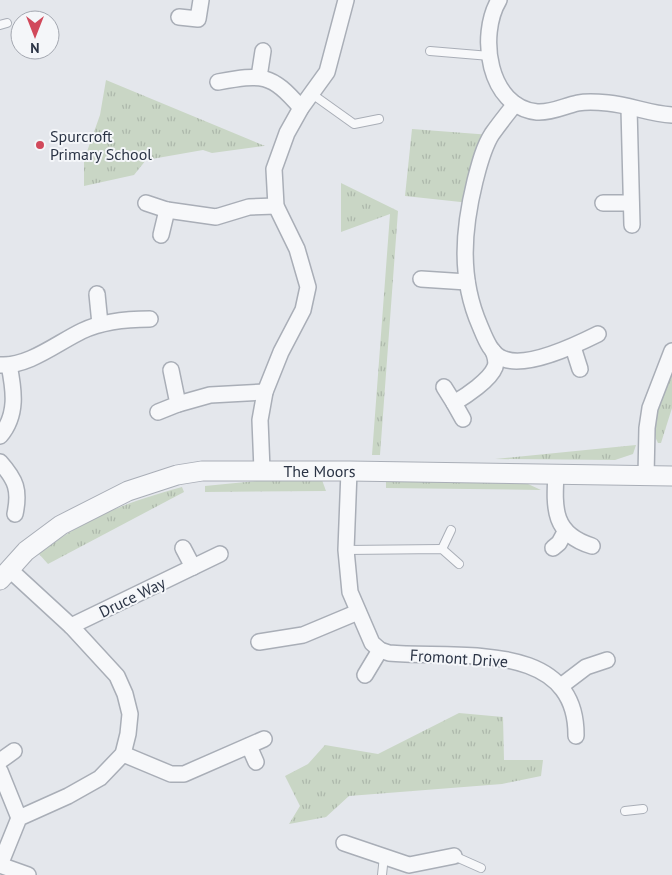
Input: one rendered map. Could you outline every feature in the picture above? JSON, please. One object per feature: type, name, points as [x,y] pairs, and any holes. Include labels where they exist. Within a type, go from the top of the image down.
[{"type":"street","points":[[179,16],[198,19],[201,0]]},
{"type":"street","points":[[262,470],[260,420],[265,392],[281,352],[304,310],[308,287],[297,249],[276,206],[274,169],[287,133],[301,108],[327,72],[332,59],[346,0]]},
{"type":"street","points":[[499,0],[491,22],[490,56],[497,82],[507,98],[515,104],[536,112],[556,110],[586,102],[608,103],[672,115]]},
{"type":"street","points":[[259,77],[263,51]]},
{"type":"street","points":[[218,82],[259,77],[278,84],[301,108]]},
{"type":"street","points":[[454,403],[468,395],[494,370],[496,361],[477,320],[467,282],[464,243],[478,172],[491,135],[515,104]]},
{"type":"street","points":[[629,108],[632,225]]},
{"type":"street","points":[[146,203],[167,210],[216,216],[249,207],[276,206]]},
{"type":"street","points":[[603,203],[631,203]]},
{"type":"street","points":[[161,235],[167,210]]},
{"type":"street","points":[[421,279],[467,282]]},
{"type":"street","points":[[98,294],[100,324]]},
{"type":"street","points":[[0,436],[12,415],[14,400],[4,365],[100,324],[150,319]]},
{"type":"street","points":[[493,351],[504,359],[514,360],[546,356],[573,347],[598,334]]},
{"type":"street","points":[[573,347],[580,369]]},
{"type":"street","points":[[646,476],[647,428],[650,408],[672,351]]},
{"type":"street","points":[[171,370],[178,404]]},
{"type":"street","points":[[444,387],[462,419]]},
{"type":"street","points":[[158,412],[210,395],[265,392]]},
{"type":"street","points":[[0,462],[15,481],[17,499],[15,514]]},
{"type":"street","name":"The Moors","points":[[5,574],[40,538],[61,525],[128,491],[177,475],[202,471],[262,470],[672,476]]},
{"type":"street","points":[[349,471],[346,550],[350,592],[372,642],[380,650],[365,675]]},
{"type":"street","points":[[556,474],[555,504],[558,519],[565,532],[572,538],[592,546]]},
{"type":"street","points":[[553,548],[559,543],[565,532]]},
{"type":"street","points":[[183,548],[193,567]]},
{"type":"street","name":"Druce Way","points":[[72,626],[220,554]]},
{"type":"street","points":[[5,574],[72,626],[117,676],[125,694],[130,714],[123,754],[100,778],[68,796],[18,818]]},
{"type":"street","points":[[259,642],[303,634],[358,612]]},
{"type":"street","name":"Fromont Drive","points":[[380,650],[399,654],[508,660],[542,671],[561,686],[569,700],[574,714],[576,736]]},
{"type":"street","points":[[561,686],[586,667],[607,660]]},
{"type":"street","points":[[123,754],[176,774],[193,771],[264,739]]},
{"type":"street","points":[[249,746],[256,762]]},
{"type":"street","points":[[0,760],[14,751]]},
{"type":"street","points":[[0,771],[18,818],[0,865],[28,875]]},
{"type":"street","points":[[344,843],[384,856],[410,870],[454,856]]},
{"type":"lane","points":[[430,51],[490,56]]},
{"type":"lane","points":[[312,94],[354,124],[379,119]]},
{"type":"lane","points":[[442,549],[451,530]]},
{"type":"lane","points":[[346,550],[442,549],[459,564]]},
{"type":"lane","points":[[625,811],[643,809]]},
{"type":"lane","points":[[382,875],[384,856]]},
{"type":"lane","points":[[454,856],[481,868]]},
{"type":"green space","points":[[106,80],[265,146],[212,153],[203,150],[146,160],[134,175],[84,186],[84,160],[100,115]]},
{"type":"green space","points":[[412,129],[491,135],[470,203],[405,196]]},
{"type":"green space","points":[[341,183],[398,211],[380,455],[372,455],[390,214],[341,232]]},
{"type":"green space","points":[[672,370],[672,408],[661,443],[658,443],[654,425],[655,416]]},
{"type":"green space","points":[[636,445],[633,454],[615,460],[495,459]]},
{"type":"green space","points":[[266,480],[322,480],[326,491],[205,492],[205,486]]},
{"type":"green space","points":[[386,481],[528,484],[541,490],[386,488]]},
{"type":"green space","points":[[182,487],[184,492],[48,564],[39,554],[73,530],[124,505]]},
{"type":"green space","points":[[459,713],[503,717],[504,760],[543,760],[541,776],[502,784],[349,796],[326,817],[289,824],[300,806],[285,776],[308,764],[325,745],[378,754]]},
{"type":"place","name":"Spurcroft Primary School","points":[[40,145]]}]
